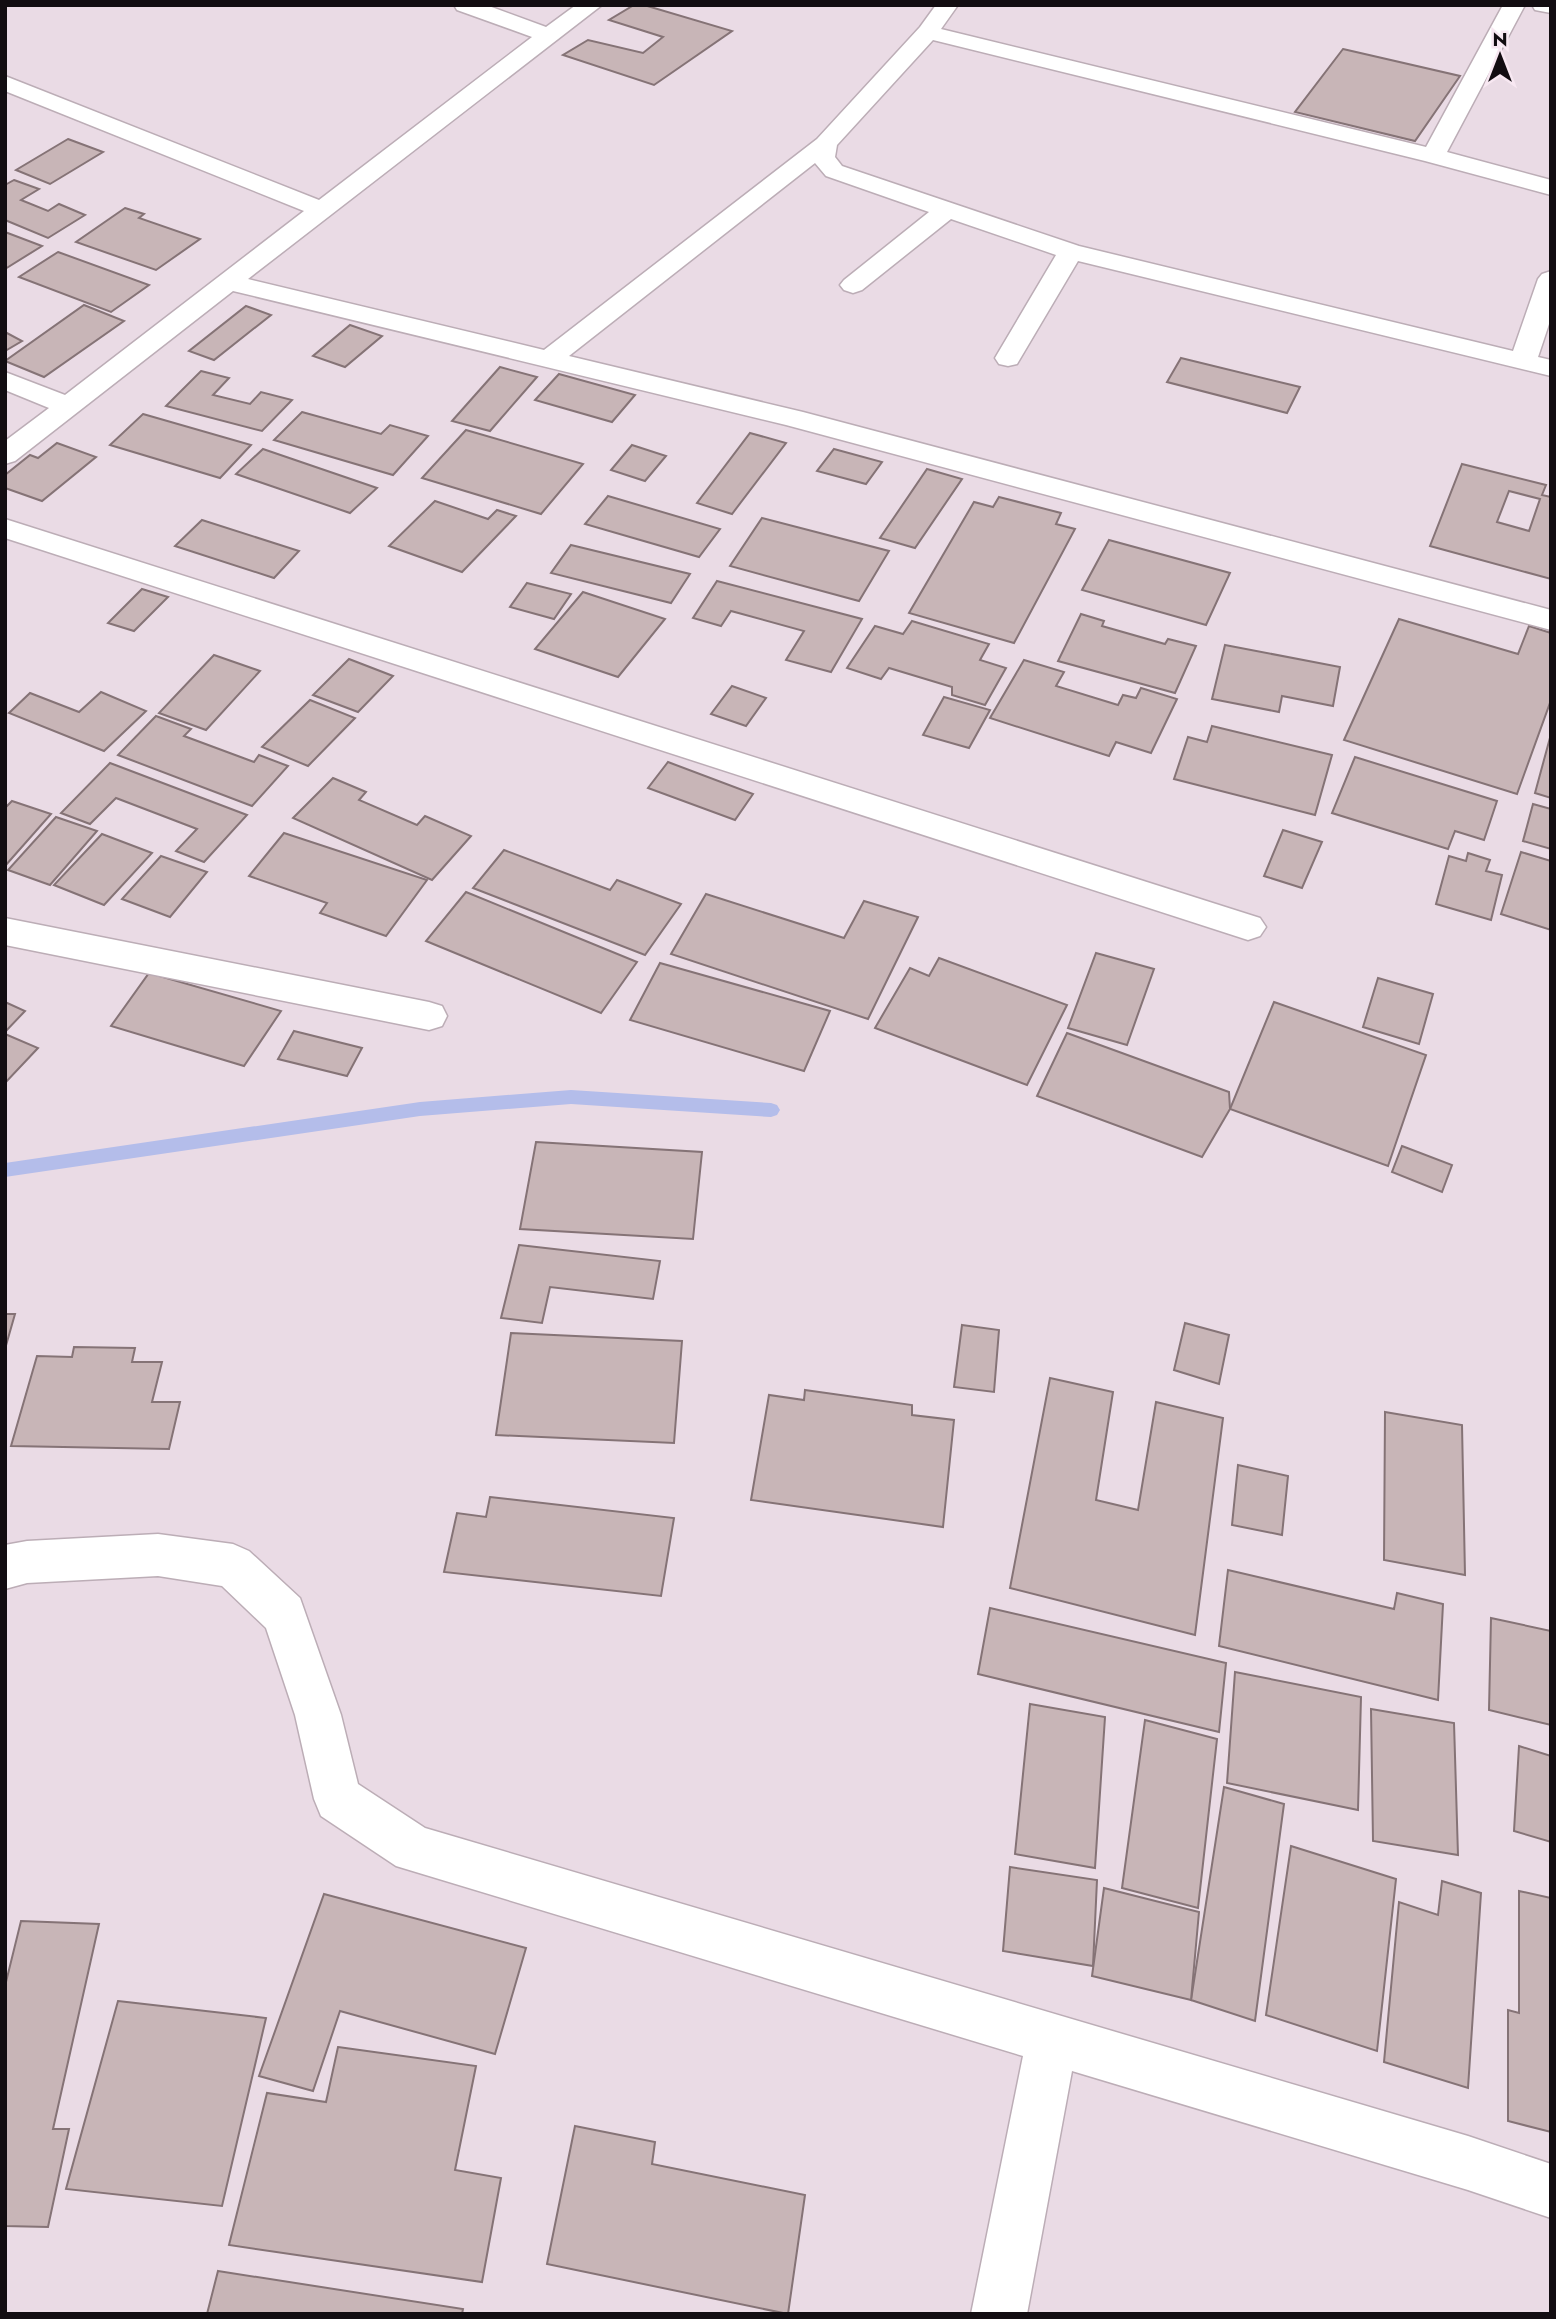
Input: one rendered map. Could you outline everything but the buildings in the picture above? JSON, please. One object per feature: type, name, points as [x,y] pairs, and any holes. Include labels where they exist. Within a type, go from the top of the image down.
[{"type":"street","points":[[466,5],[548,35]]},
{"type":"street","points":[[5,455],[321,209],[591,5]]},
{"type":"street","points":[[549,359],[825,144],[928,32],[947,5]]},
{"type":"street","points":[[1433,156],[1514,5]]},
{"type":"street","points":[[1543,5],[1551,7]]},
{"type":"street","points":[[928,32],[1433,156],[1551,188]]},
{"type":"street","points":[[5,83],[321,209]]},
{"type":"street","points":[[825,144],[823,158],[834,171],[1071,252],[1551,368]]},
{"type":"street","points":[[853,285],[947,209]]},
{"type":"street","points":[[1009,358],[1071,252]]},
{"type":"street","points":[[1523,361],[1551,279]]},
{"type":"street","points":[[229,282],[793,418],[1551,620]]},
{"type":"street","points":[[5,380],[68,406]]},
{"type":"street","points":[[5,527],[1248,927]]},
{"type":"street","points":[[5,931],[429,1016]]},
{"type":"street","points":[[5,1567],[27,1562],[158,1555],[233,1566],[284,1614],[318,1715],[338,1799],[413,1849],[1468,2162],[1551,2191]]},
{"type":"street","points":[[999,2314],[1052,2038]]},
{"type":"waterway","points":[[5,1170],[420,1109],[571,1097],[771,1110]]}]
